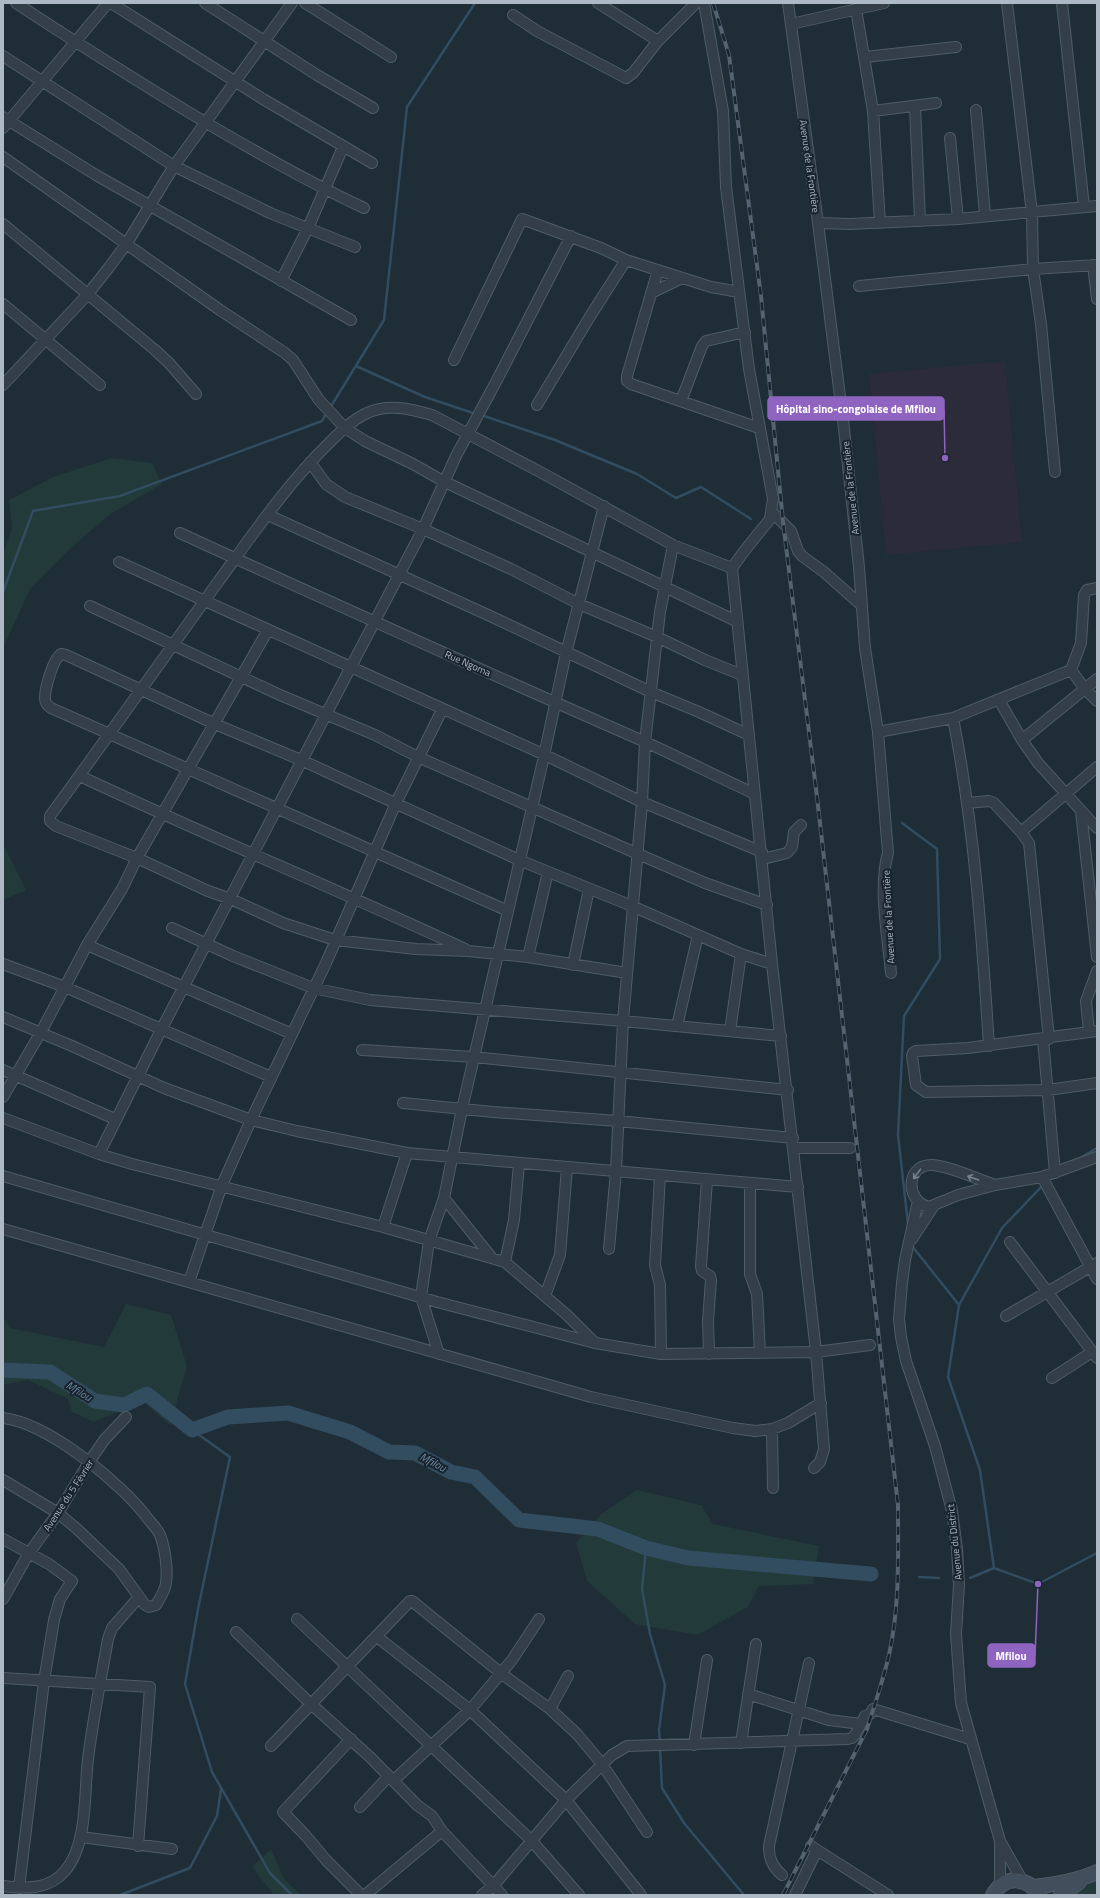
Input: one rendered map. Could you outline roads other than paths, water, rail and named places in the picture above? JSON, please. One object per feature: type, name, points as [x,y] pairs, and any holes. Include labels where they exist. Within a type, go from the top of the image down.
[{"type":"main road","points":[[997,1890],[1011,1880],[1022,1880],[1037,1891],[1084,1878],[1097,1872]]},
{"type":"main road","points":[[1061,1895],[1084,1878]]},
{"type":"street","points":[[16,3],[75,43],[206,123],[324,189],[364,208]]},
{"type":"street","points":[[108,3],[43,82],[5,122],[351,320]]},
{"type":"street","points":[[111,3],[236,82],[372,163]]},
{"type":"street","points":[[205,3],[317,75],[373,108]]},
{"type":"street","points":[[4,383],[88,294],[127,243],[191,141],[206,123],[292,3]]},
{"type":"street","points":[[305,3],[391,57]]},
{"type":"street","points":[[598,3],[658,41]]},
{"type":"street","points":[[513,15],[537,30],[626,78],[633,73],[658,41],[696,3]]},
{"type":"street","points":[[704,3],[723,111],[726,187],[739,292],[759,428],[773,499],[772,512],[767,525],[745,550],[732,568],[736,621],[762,855],[772,964],[782,1036],[821,1403],[824,1449],[820,1462],[814,1468]]},
{"type":"street","name":"Avenue de la Frontière","points":[[788,3],[844,428],[859,567],[860,604],[878,732],[888,853],[884,868],[884,886],[891,973]]},
{"type":"street","points":[[791,24],[884,3]]},
{"type":"street","points":[[1007,3],[1032,212],[1033,269],[1041,324],[1056,472]]},
{"type":"street","points":[[1062,3],[1084,207]]},
{"type":"street","points":[[856,9],[873,111],[880,223]]},
{"type":"street","points":[[865,57],[956,46]]},
{"type":"street","points":[[3,56],[174,166],[222,191],[356,247]]},
{"type":"street","points":[[873,111],[936,103]]},
{"type":"street","points":[[915,106],[920,221]]},
{"type":"street","points":[[976,110],[985,215]]},
{"type":"street","points":[[950,138],[958,218]]},
{"type":"street","points":[[282,280],[308,228],[343,147]]},
{"type":"street","points":[[3,157],[220,310],[285,353],[293,360],[319,400],[345,428],[365,441],[413,464],[444,482],[736,621]]},
{"type":"street","points":[[818,222],[850,224],[920,221],[1097,206]]},
{"type":"street","points":[[454,360],[522,219],[571,236],[626,260],[682,278],[739,292]]},
{"type":"street","points":[[3,224],[169,363],[196,394]]},
{"type":"street","points":[[99,1154],[161,1030],[398,574],[423,529],[468,434],[571,236]]},
{"type":"street","points":[[537,405],[626,260]]},
{"type":"street","points":[[859,286],[1033,269],[1095,265],[1097,299]]},
{"type":"street","points":[[658,270],[627,376],[627,381],[631,384],[759,428]]},
{"type":"street","points":[[651,293],[682,278]]},
{"type":"street","points":[[3,304],[100,385]]},
{"type":"street","points":[[681,400],[702,346],[706,341],[745,332]]},
{"type":"street","points":[[627,973],[528,957],[468,951],[416,949],[335,940],[283,923],[230,899],[208,891],[137,858],[56,826],[50,821],[50,816],[110,734],[172,644],[268,514],[310,462],[345,428],[357,418],[369,412],[393,407],[412,410],[432,416],[604,506],[674,545],[732,568]]},
{"type":"street","points":[[310,462],[326,484],[345,497],[423,529],[511,569],[579,604],[658,637],[705,660],[742,675]]},
{"type":"street","points":[[439,1354],[421,1297],[429,1241],[444,1198],[462,1109],[556,704],[566,653],[604,506]]},
{"type":"street","points":[[772,512],[791,531],[798,551],[802,556],[824,572],[860,604]]},
{"type":"street","points":[[268,514],[566,653],[749,735]]},
{"type":"street","name":"Rue Ngoma","points":[[180,533],[234,559],[556,704],[645,742],[755,794]]},
{"type":"street","points":[[609,1249],[616,1172],[623,1021],[632,906],[638,854],[645,742],[664,587],[674,545]]},
{"type":"street","points":[[119,562],[442,710],[544,755],[642,802],[762,855],[787,853],[792,847],[794,832],[801,825]]},
{"type":"street","points":[[1072,670],[1081,643],[1084,596],[1087,590],[1097,588]]},
{"type":"street","points":[[90,606],[280,695],[375,735],[418,757],[705,883],[767,905]]},
{"type":"street","points":[[3,1097],[41,1032],[87,944],[122,888],[137,858],[268,630]]},
{"type":"street","points":[[508,911],[51,708],[46,704],[45,698],[54,661],[57,656],[61,654],[66,655],[215,724],[301,760],[519,860],[632,906],[741,954],[772,964]]},
{"type":"street","points":[[1072,670],[1097,701]]},
{"type":"street","points":[[878,732],[953,718],[999,700],[1024,688],[1072,670]]},
{"type":"street","points":[[1022,740],[1097,679]]},
{"type":"street","points":[[999,700],[1022,740],[1065,794],[1097,828]]},
{"type":"street","points":[[189,1282],[222,1185],[355,898],[396,803],[442,710]]},
{"type":"street","points":[[953,718],[967,803],[981,938],[989,1046]]},
{"type":"street","points":[[1022,832],[1097,767]]},
{"type":"street","points":[[80,776],[162,814],[355,898],[468,951]]},
{"type":"street","points":[[967,803],[989,801],[994,803],[1022,832],[1029,845],[1046,1039],[1054,1173]]},
{"type":"street","points":[[1082,811],[1097,957]]},
{"type":"street","points":[[528,957],[548,872]]},
{"type":"street","points":[[573,965],[589,889]]},
{"type":"street","points":[[172,928],[206,944],[313,988],[370,1000],[782,1036]]},
{"type":"street","points":[[677,1026],[698,935]]},
{"type":"street","points":[[87,944],[292,1034]]},
{"type":"street","points":[[730,1031],[741,954]]},
{"type":"street","points":[[3,964],[65,987],[271,1077]]},
{"type":"street","points":[[1097,971],[1086,1000],[1093,1032],[989,1046],[916,1051],[912,1056],[916,1086],[926,1092],[1048,1090],[1097,1083]]},
{"type":"street","points":[[3,1017],[41,1032],[164,1088],[251,1120],[297,1131],[407,1153],[519,1164],[798,1187]]},
{"type":"street","points":[[362,1050],[474,1057],[788,1090]]},
{"type":"street","points":[[3,1070],[115,1120]]},
{"type":"street","points":[[403,1103],[618,1122],[793,1143],[850,1148]]},
{"type":"street","points":[[3,1118],[99,1154],[383,1227],[505,1262],[567,1315],[595,1344]]},
{"type":"street","points":[[383,1227],[407,1153]]},
{"type":"street","points":[[995,1185],[941,1166],[930,1165],[924,1166],[914,1176],[911,1185],[912,1194],[918,1201],[925,1206],[933,1207],[958,1195],[995,1185],[1042,1177],[1097,1157]]},
{"type":"street","points":[[505,1262],[514,1220],[519,1164]]},
{"type":"street","points":[[545,1296],[560,1255],[567,1168]]},
{"type":"street","points":[[3,1176],[421,1297],[595,1344],[661,1354],[760,1354],[816,1352],[870,1345]]},
{"type":"street","points":[[660,1176],[655,1265],[660,1285],[661,1354]]},
{"type":"street","points":[[1042,1177],[1094,1265],[1097,1279]]},
{"type":"street","points":[[706,1180],[701,1266],[702,1271],[710,1276],[711,1280],[708,1321],[710,1354]]},
{"type":"street","points":[[750,1183],[750,1274],[757,1294],[760,1354]]},
{"type":"street","points":[[444,1198],[492,1258]]},
{"type":"street","name":"Avenue du District","points":[[918,1201],[902,1283],[899,1319],[906,1361],[935,1446],[952,1511],[959,1585],[956,1634],[961,1703],[1000,1841],[1022,1880]]},
{"type":"street","name":"Avenue du District","points":[[908,1246],[933,1207]]},
{"type":"street","points":[[3,1229],[591,1397],[733,1428],[755,1431],[772,1429],[788,1423],[821,1403]]},
{"type":"street","points":[[1010,1242],[1095,1355],[1052,1378]]},
{"type":"street","points":[[1006,1316],[1094,1265]]},
{"type":"street","name":"Avenue du 5 Février","points":[[3,1599],[29,1553],[58,1513],[89,1462],[105,1439],[126,1417]]},
{"type":"street","points":[[3,1418],[38,1429],[89,1462],[129,1496],[160,1534],[164,1549],[166,1583],[162,1595],[156,1605],[150,1607],[139,1597],[119,1569],[58,1513],[3,1480]]},
{"type":"street","points":[[772,1429],[773,1488]]},
{"type":"street","points":[[3,1539],[50,1564],[72,1581],[60,1599],[58,1606],[44,1681],[19,1888]]},
{"type":"street","points":[[3,1886],[38,1888],[59,1878],[70,1865],[80,1837],[88,1760],[108,1639],[112,1628],[139,1597]]},
{"type":"street","points":[[271,1746],[346,1666],[410,1601],[412,1601],[502,1674],[550,1710],[577,1734],[602,1764],[648,1832]]},
{"type":"street","points":[[297,1619],[531,1840],[579,1895]]},
{"type":"street","points":[[360,1807],[391,1778],[432,1745],[470,1710],[502,1674],[539,1619]]},
{"type":"street","points":[[236,1632],[432,1816],[442,1831],[502,1895]]},
{"type":"street","points":[[376,1636],[470,1710],[566,1800],[641,1895]]},
{"type":"street","points":[[741,1743],[756,1644]]},
{"type":"street","points":[[694,1745],[707,1660]]},
{"type":"street","points":[[782,1875],[774,1868],[769,1856],[769,1846],[809,1663]]},
{"type":"street","points":[[550,1710],[568,1676]]},
{"type":"street","points":[[3,1678],[150,1687],[138,1846]]},
{"type":"street","points":[[748,1694],[829,1720],[861,1724]]},
{"type":"street","points":[[482,1895],[494,1885],[566,1800],[612,1755],[628,1746],[694,1745],[852,1738],[873,1709],[970,1739]]},
{"type":"street","points":[[351,1739],[283,1812],[326,1860],[361,1895]]},
{"type":"street","points":[[365,1895],[442,1831]]},
{"type":"street","points":[[80,1837],[138,1846],[172,1849]]},
{"type":"street","name":"Avenue du District","points":[[997,1890],[1000,1841]]},
{"type":"street","points":[[796,1895],[814,1848],[888,1895]]},
{"type":"waterway","points":[[330,408],[384,320],[407,107],[475,3]]},
{"type":"waterway","points":[[356,366],[425,397],[476,414]]},
{"type":"waterway","points":[[3,592],[33,511],[120,496],[322,421],[327,412]]},
{"type":"waterway","points":[[481,415],[555,440],[637,474],[676,498],[701,487],[751,519]]},
{"type":"waterway","points":[[902,823],[937,849],[940,959],[904,1016],[898,1135],[908,1224]]},
{"type":"waterway","points":[[1080,1158],[1097,1148]]},
{"type":"waterway","points":[[994,1568],[980,1470],[948,1377],[959,1305],[1002,1228],[1044,1184]]},
{"type":"waterway","points":[[912,1246],[959,1305]]},
{"type":"waterway","name":"Mfilou","points":[[3,1370],[50,1372],[95,1401],[124,1405],[147,1394],[192,1430],[228,1417],[288,1413],[350,1432],[389,1452],[415,1453],[451,1472],[475,1477],[519,1520],[598,1529],[646,1548],[688,1558],[871,1574]]},
{"type":"waterway","points":[[192,1430],[230,1457],[198,1609],[185,1684],[212,1772],[270,1873],[292,1895]]},
{"type":"waterway","points":[[646,1548],[642,1589],[650,1634],[665,1685],[659,1730],[660,1742]]},
{"type":"waterway","name":"Mfilou","points":[[970,1578],[994,1568],[1038,1584],[1097,1553]]},
{"type":"waterway","name":"Mfilou","points":[[919,1577],[939,1578]]},
{"type":"waterway","points":[[660,1747],[662,1788],[684,1823],[744,1895]]},
{"type":"waterway","points":[[120,1895],[190,1868],[217,1816],[221,1789]]},
{"type":"railway","points":[[713,3],[729,55],[761,296],[783,522],[817,797],[898,1505],[897,1599],[893,1637],[882,1683],[867,1729],[783,1895]]},
{"type":"place","name":"Hôpital sino-congolaise de Mfilou","points":[[945,458]]},
{"type":"place","name":"Mfilou","points":[[1038,1584]]}]
